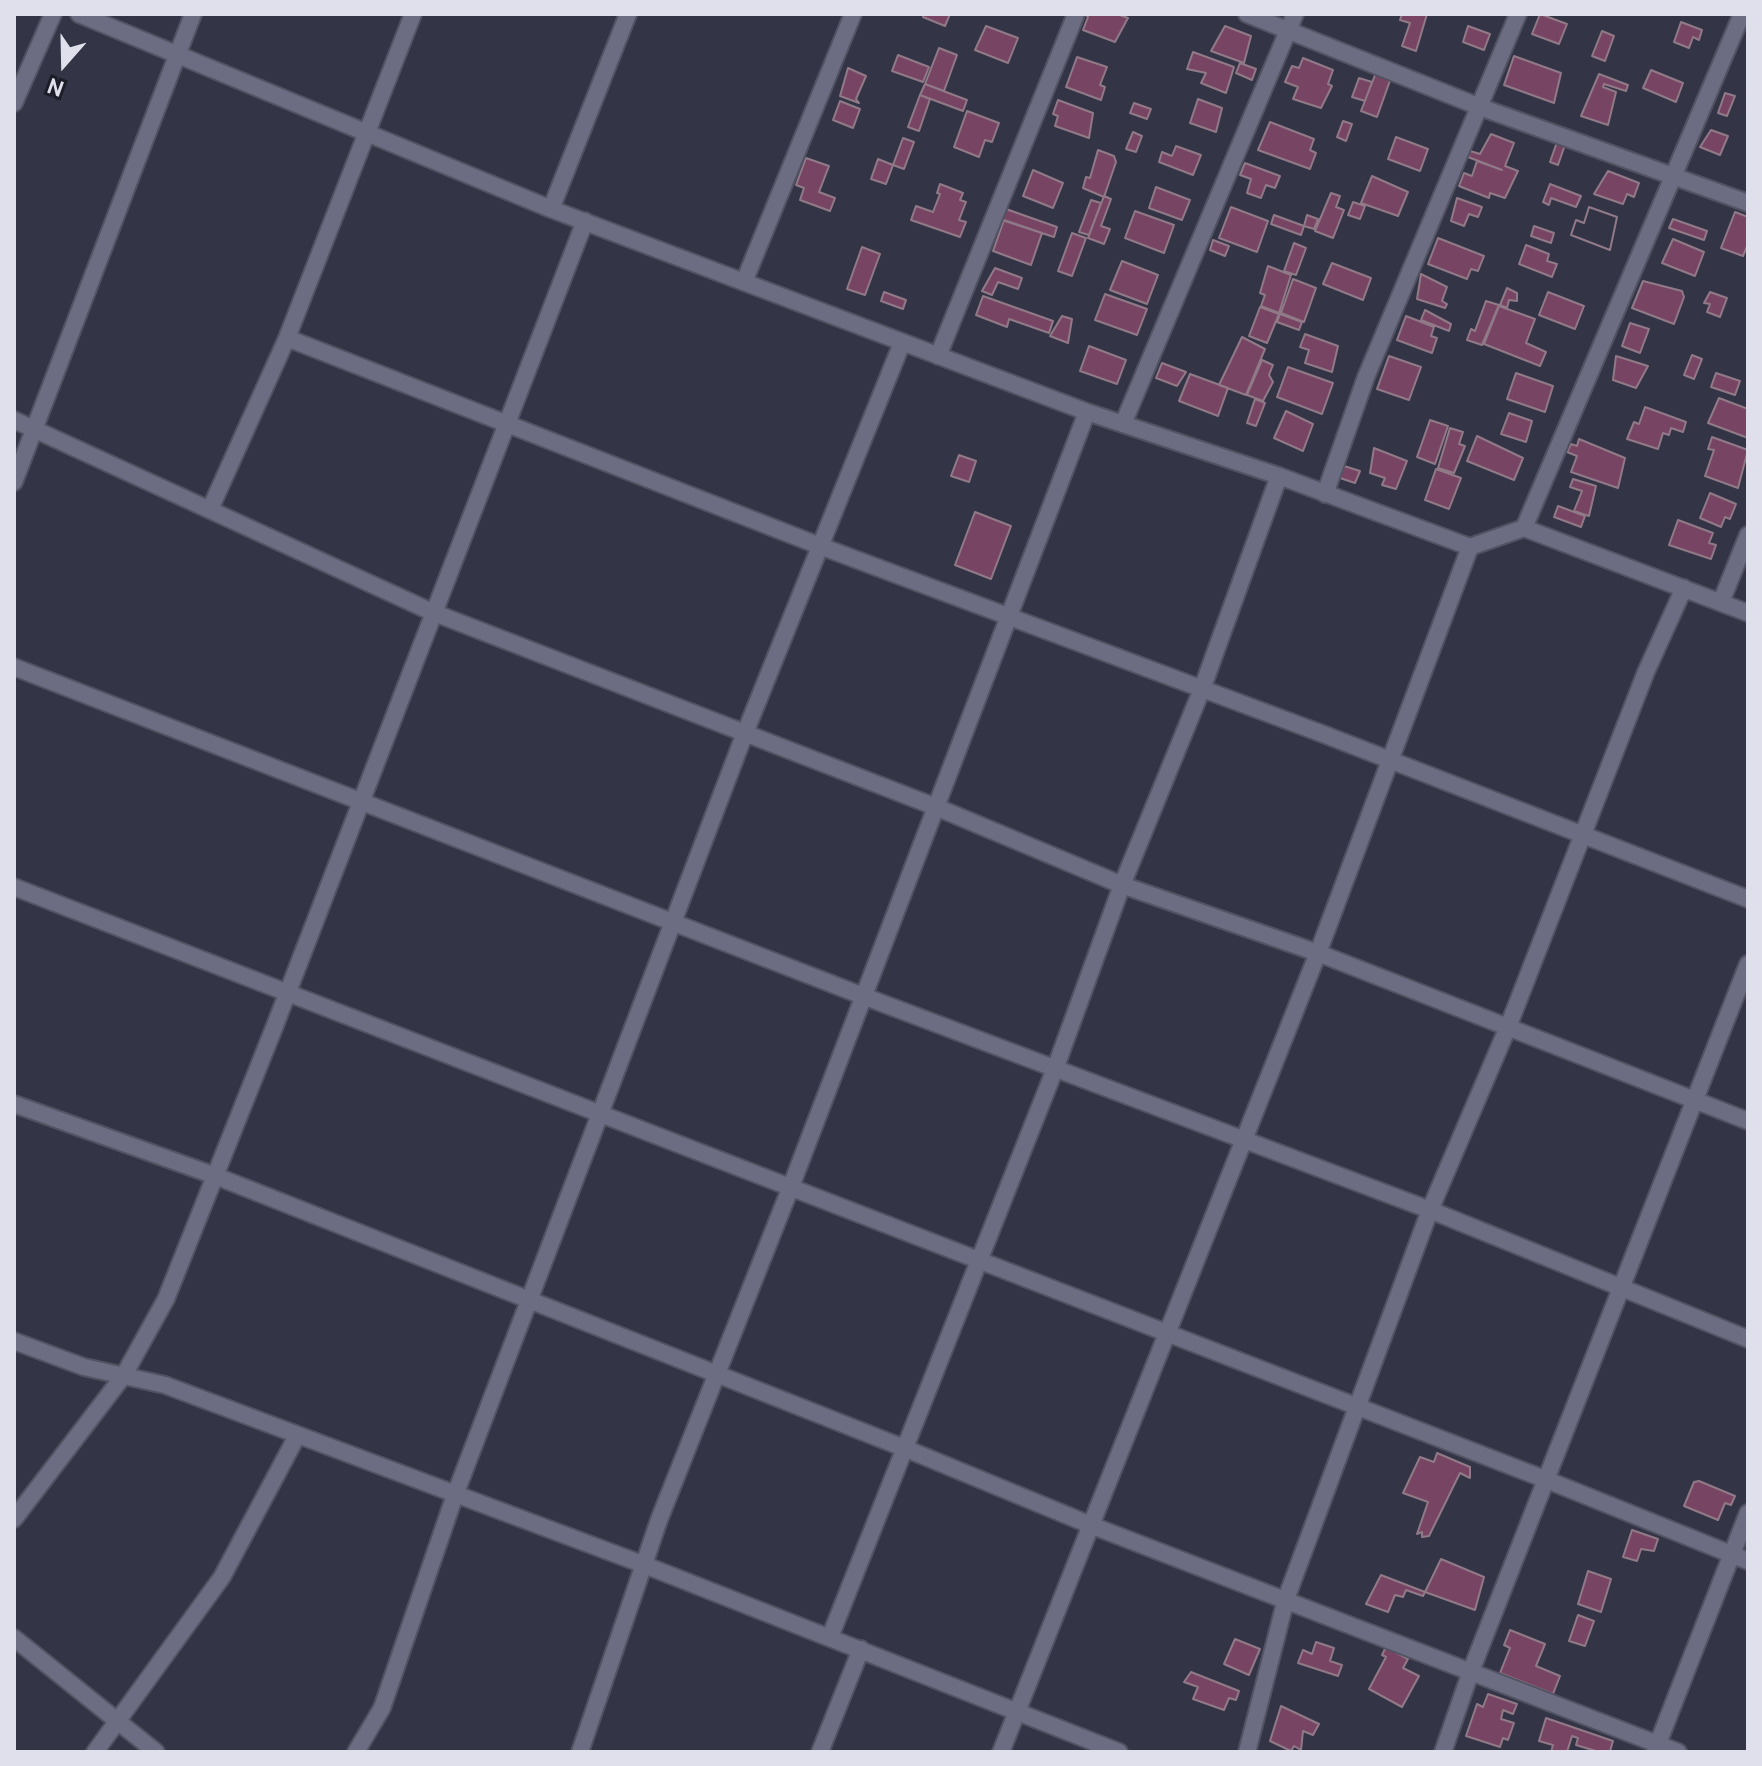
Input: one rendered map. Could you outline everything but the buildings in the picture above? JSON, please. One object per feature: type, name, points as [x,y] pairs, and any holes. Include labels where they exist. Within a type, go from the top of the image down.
[{"type":"street","points":[[14,103],[53,14]]},
{"type":"street","points":[[79,14],[551,209],[1087,412],[1279,476],[1470,547],[1524,528],[1748,613]]},
{"type":"street","points":[[14,482],[193,14]]},
{"type":"street","points":[[211,507],[287,338],[413,14]]},
{"type":"street","points":[[551,209],[628,14]]},
{"type":"street","points":[[744,282],[853,14]]},
{"type":"street","points":[[938,356],[1076,14]]},
{"type":"street","points":[[1247,14],[1480,107],[1672,173],[1748,203]]},
{"type":"street","points":[[1123,424],[1295,14]]},
{"type":"street","points":[[1325,494],[1366,377],[1518,14]]},
{"type":"street","points":[[1524,528],[1742,14]]},
{"type":"street","points":[[14,1519],[124,1375],[166,1299],[585,221]]},
{"type":"street","points":[[287,338],[820,546],[1748,899]]},
{"type":"street","points":[[356,1752],[382,1708],[455,1495],[745,733],[902,343]]},
{"type":"street","points":[[580,1752],[642,1564],[790,1189],[1087,412]]},
{"type":"street","points":[[14,420],[211,507],[432,612],[936,807],[1122,885],[1318,953],[1748,1121]]},
{"type":"street","points":[[830,1637],[1055,1069],[1122,885],[1202,689],[1279,476]]},
{"type":"street","points":[[1721,602],[1748,535]]},
{"type":"street","points":[[1001,1752],[1318,953],[1470,547]]},
{"type":"street","points":[[1247,1752],[1286,1599],[1430,1210],[1508,1027],[1580,835],[1684,588]]},
{"type":"street","points":[[14,667],[863,996],[1430,1210],[1748,1339]]},
{"type":"street","points":[[14,887],[790,1189],[979,1259],[1748,1561]]},
{"type":"street","points":[[1443,1752],[1471,1671],[1748,964]]},
{"type":"street","points":[[14,1104],[213,1175],[904,1448],[1093,1526],[1471,1671],[1656,1748],[1678,1752]]},
{"type":"street","points":[[14,1341],[84,1367],[165,1385],[642,1564],[1119,1752]]},
{"type":"street","points":[[95,1752],[222,1577],[297,1436]]},
{"type":"street","points":[[1656,1748],[1748,1513]]},
{"type":"street","points":[[14,1638],[156,1752]]},
{"type":"street","points":[[820,1752],[861,1649]]}]
